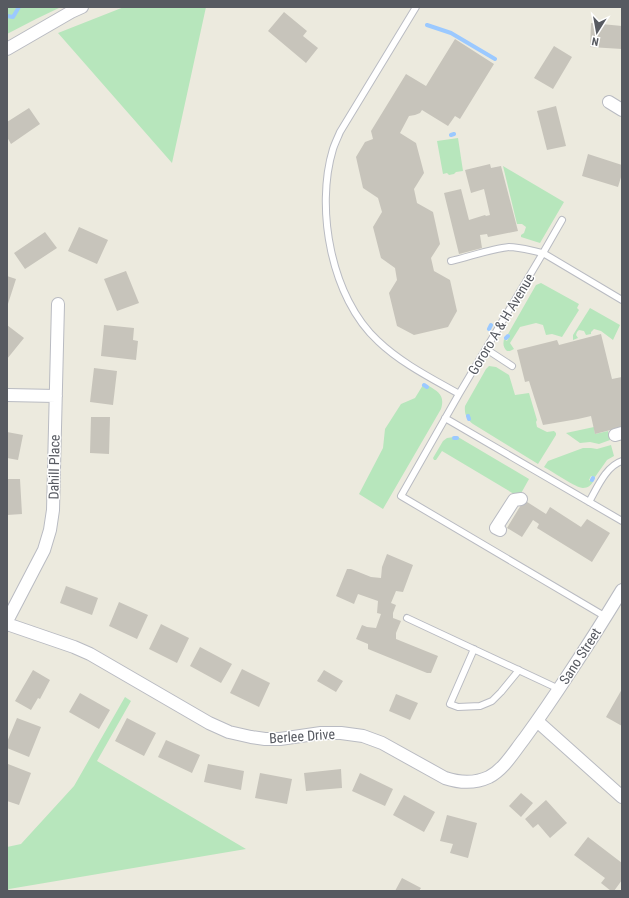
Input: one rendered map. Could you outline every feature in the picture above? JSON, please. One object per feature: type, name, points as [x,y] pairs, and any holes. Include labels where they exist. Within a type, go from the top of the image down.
[{"type":"street","points":[[7,49],[82,7]]},
{"type":"street","points":[[609,102],[622,110]]},
{"type":"street","name":"Dahill Place","points":[[7,621],[44,550],[50,530],[53,510],[58,304]]},
{"type":"street","points":[[7,395],[56,396]]},
{"type":"street","points":[[500,530],[496,528],[514,500],[521,499]]},
{"type":"street","name":"Sano Street","points":[[537,721],[606,617],[622,590]]},
{"type":"street","name":"Berlee Drive","points":[[7,624],[90,654],[208,723],[229,732],[265,739],[280,739],[321,733],[341,733],[363,736],[382,743],[445,778],[456,781],[479,781],[489,777],[505,765],[537,721]]},
{"type":"street","points":[[537,721],[622,797]]},
{"type":"lane","points":[[416,7],[340,132],[333,148],[326,190],[327,218],[333,257],[342,286],[354,312],[365,328],[396,356],[459,394]]},
{"type":"lane","name":"Gororo A & H Avenue","points":[[562,220],[459,394],[401,496],[606,617]]},
{"type":"lane","points":[[451,260],[509,248],[519,248],[543,253],[622,300]]},
{"type":"lane","points":[[486,349],[512,366]]},
{"type":"lane","points":[[445,418],[622,521]]},
{"type":"lane","points":[[589,502],[607,472],[612,466],[622,461]]},
{"type":"lane","points":[[407,618],[559,689]]},
{"type":"lane","points":[[474,649],[450,704],[458,707],[480,706],[492,701],[519,670]]},
{"type":"green space","points":[[7,7],[61,7],[7,34]]},
{"type":"green space","points":[[124,7],[206,7],[172,163],[58,33]]},
{"type":"green space","points":[[458,138],[463,171],[449,175],[447,173],[443,174],[437,141]]},
{"type":"green space","points":[[503,166],[564,202],[540,243],[521,237],[526,227],[522,224],[517,224]]},
{"type":"green space","points":[[541,283],[579,304],[577,308],[579,310],[562,337],[552,334],[546,335],[543,325],[536,323],[520,327],[510,343],[514,349],[507,351],[503,342],[504,339],[507,341],[510,335],[508,334],[536,285]]},
{"type":"green space","points":[[590,308],[620,325],[613,340],[601,331],[594,329],[591,334],[586,335],[584,331],[579,330],[576,335],[578,338],[573,340],[573,335]]},
{"type":"green space","points":[[489,366],[496,367],[509,375],[515,395],[529,393],[537,420],[537,427],[547,432],[554,431],[556,433],[538,464],[473,424],[466,416],[465,406]]},
{"type":"green space","points":[[423,385],[427,388],[429,386],[436,390],[440,395],[442,398],[441,409],[383,509],[359,494],[383,448],[385,429],[401,404],[415,398]]},
{"type":"green space","points":[[594,427],[595,434],[608,431],[610,440],[599,444],[590,442],[580,443],[566,433]]},
{"type":"green space","points":[[454,437],[453,438],[457,440],[458,437],[529,479],[519,497],[442,451],[436,460],[434,460],[433,458],[443,441],[447,438]]},
{"type":"green space","points":[[611,445],[614,456],[607,460],[595,477],[591,476],[589,480],[593,482],[583,488],[544,467],[548,461],[583,448],[597,449]]},
{"type":"green space","points":[[125,697],[131,701],[97,761],[246,849],[9,889],[7,891],[7,847],[21,844],[74,786]]},
{"type":"building","points":[[284,12],[307,31],[303,36],[318,48],[306,63],[268,31]]},
{"type":"building","points":[[591,23],[622,26],[622,49],[590,47]]},
{"type":"building","points":[[455,39],[494,64],[460,119],[455,116],[448,126],[422,110],[420,113],[409,116],[400,133],[416,143],[424,173],[414,189],[417,203],[433,212],[440,244],[431,258],[434,271],[450,280],[457,311],[448,327],[414,335],[397,326],[389,293],[397,280],[395,268],[381,258],[373,227],[382,212],[378,198],[363,188],[356,157],[365,142],[373,139],[371,131],[406,74],[426,86]]},
{"type":"building","points":[[554,46],[572,57],[553,89],[534,78]]},
{"type":"building","points":[[556,106],[566,146],[547,150],[537,111]]},
{"type":"building","points":[[29,108],[40,124],[11,144],[7,137],[7,122]]},
{"type":"building","points":[[588,154],[622,165],[622,174],[618,187],[582,176]]},
{"type":"building","points":[[490,164],[491,168],[501,166],[518,231],[488,237],[487,234],[480,235],[482,248],[459,254],[444,193],[461,189],[469,220],[490,215],[484,189],[471,193],[465,170]]},
{"type":"building","points":[[79,227],[108,240],[97,264],[68,251]]},
{"type":"building","points":[[45,232],[57,248],[25,269],[14,253]]},
{"type":"building","points":[[126,271],[139,303],[117,311],[104,279]]},
{"type":"building","points":[[7,276],[16,279],[7,307]]},
{"type":"building","points":[[7,325],[24,338],[7,359]]},
{"type":"building","points":[[104,325],[134,328],[133,340],[138,341],[136,360],[101,356]]},
{"type":"building","points":[[601,334],[612,379],[622,377],[622,427],[595,434],[591,416],[543,425],[529,381],[525,382],[517,350],[557,340],[559,345]]},
{"type":"building","points":[[94,368],[117,371],[113,405],[90,402]]},
{"type":"building","points":[[91,417],[110,417],[109,454],[90,453]]},
{"type":"building","points":[[7,432],[23,435],[18,460],[7,458]]},
{"type":"building","points":[[7,479],[20,479],[22,514],[7,515]]},
{"type":"building","points":[[524,500],[546,514],[550,507],[581,527],[587,519],[610,533],[592,562],[537,528],[539,524],[533,520],[522,537],[507,528]]},
{"type":"building","points":[[387,554],[413,565],[403,592],[396,591],[391,603],[396,605],[393,618],[401,621],[396,633],[396,639],[438,656],[431,673],[427,673],[368,649],[368,644],[356,639],[362,625],[376,628],[381,614],[377,613],[378,601],[358,594],[354,604],[336,596],[347,569],[351,569],[371,577],[381,578],[382,567]]},
{"type":"building","points":[[66,586],[98,598],[92,615],[60,603]]},
{"type":"building","points":[[119,602],[148,615],[137,639],[109,626]]},
{"type":"building","points":[[161,624],[189,638],[177,663],[149,649]]},
{"type":"building","points":[[200,647],[232,664],[221,683],[190,666]]},
{"type":"building","points":[[242,669],[270,683],[259,707],[230,693]]},
{"type":"building","points":[[33,670],[50,680],[40,699],[38,698],[31,710],[15,701]]},
{"type":"building","points":[[324,670],[343,681],[336,692],[317,681]]},
{"type":"building","points":[[622,689],[622,726],[606,717]]},
{"type":"building","points":[[80,693],[110,710],[99,729],[69,712]]},
{"type":"building","points":[[396,694],[418,703],[410,720],[389,711]]},
{"type":"building","points":[[17,718],[41,727],[29,757],[7,748],[7,742]]},
{"type":"building","points":[[127,718],[156,733],[144,756],[115,741]]},
{"type":"building","points":[[166,740],[200,755],[192,773],[158,757]]},
{"type":"building","points":[[8,764],[31,773],[19,805],[7,801]]},
{"type":"building","points":[[208,764],[244,771],[241,790],[204,782]]},
{"type":"building","points":[[341,769],[342,788],[306,791],[304,773]]},
{"type":"building","points":[[260,773],[292,779],[287,804],[255,798]]},
{"type":"building","points":[[360,773],[393,789],[385,806],[352,791]]},
{"type":"building","points":[[521,793],[533,803],[521,817],[509,806]]},
{"type":"building","points":[[404,795],[435,812],[424,832],[393,815]]},
{"type":"building","points":[[546,800],[567,823],[550,838],[538,824],[533,828],[525,819]]},
{"type":"building","points":[[447,815],[477,823],[468,858],[450,853],[453,844],[440,841]]},
{"type":"building","points":[[588,837],[622,863],[622,880],[614,891],[611,891],[601,883],[605,878],[574,855]]},
{"type":"building","points":[[402,878],[421,888],[419,891],[395,891]]},
{"type":"waterway","points":[[7,16],[13,17],[19,7]]},
{"type":"waterway","points":[[427,25],[451,33],[495,59]]},
{"type":"waterway","points":[[489,329],[491,325]]}]
